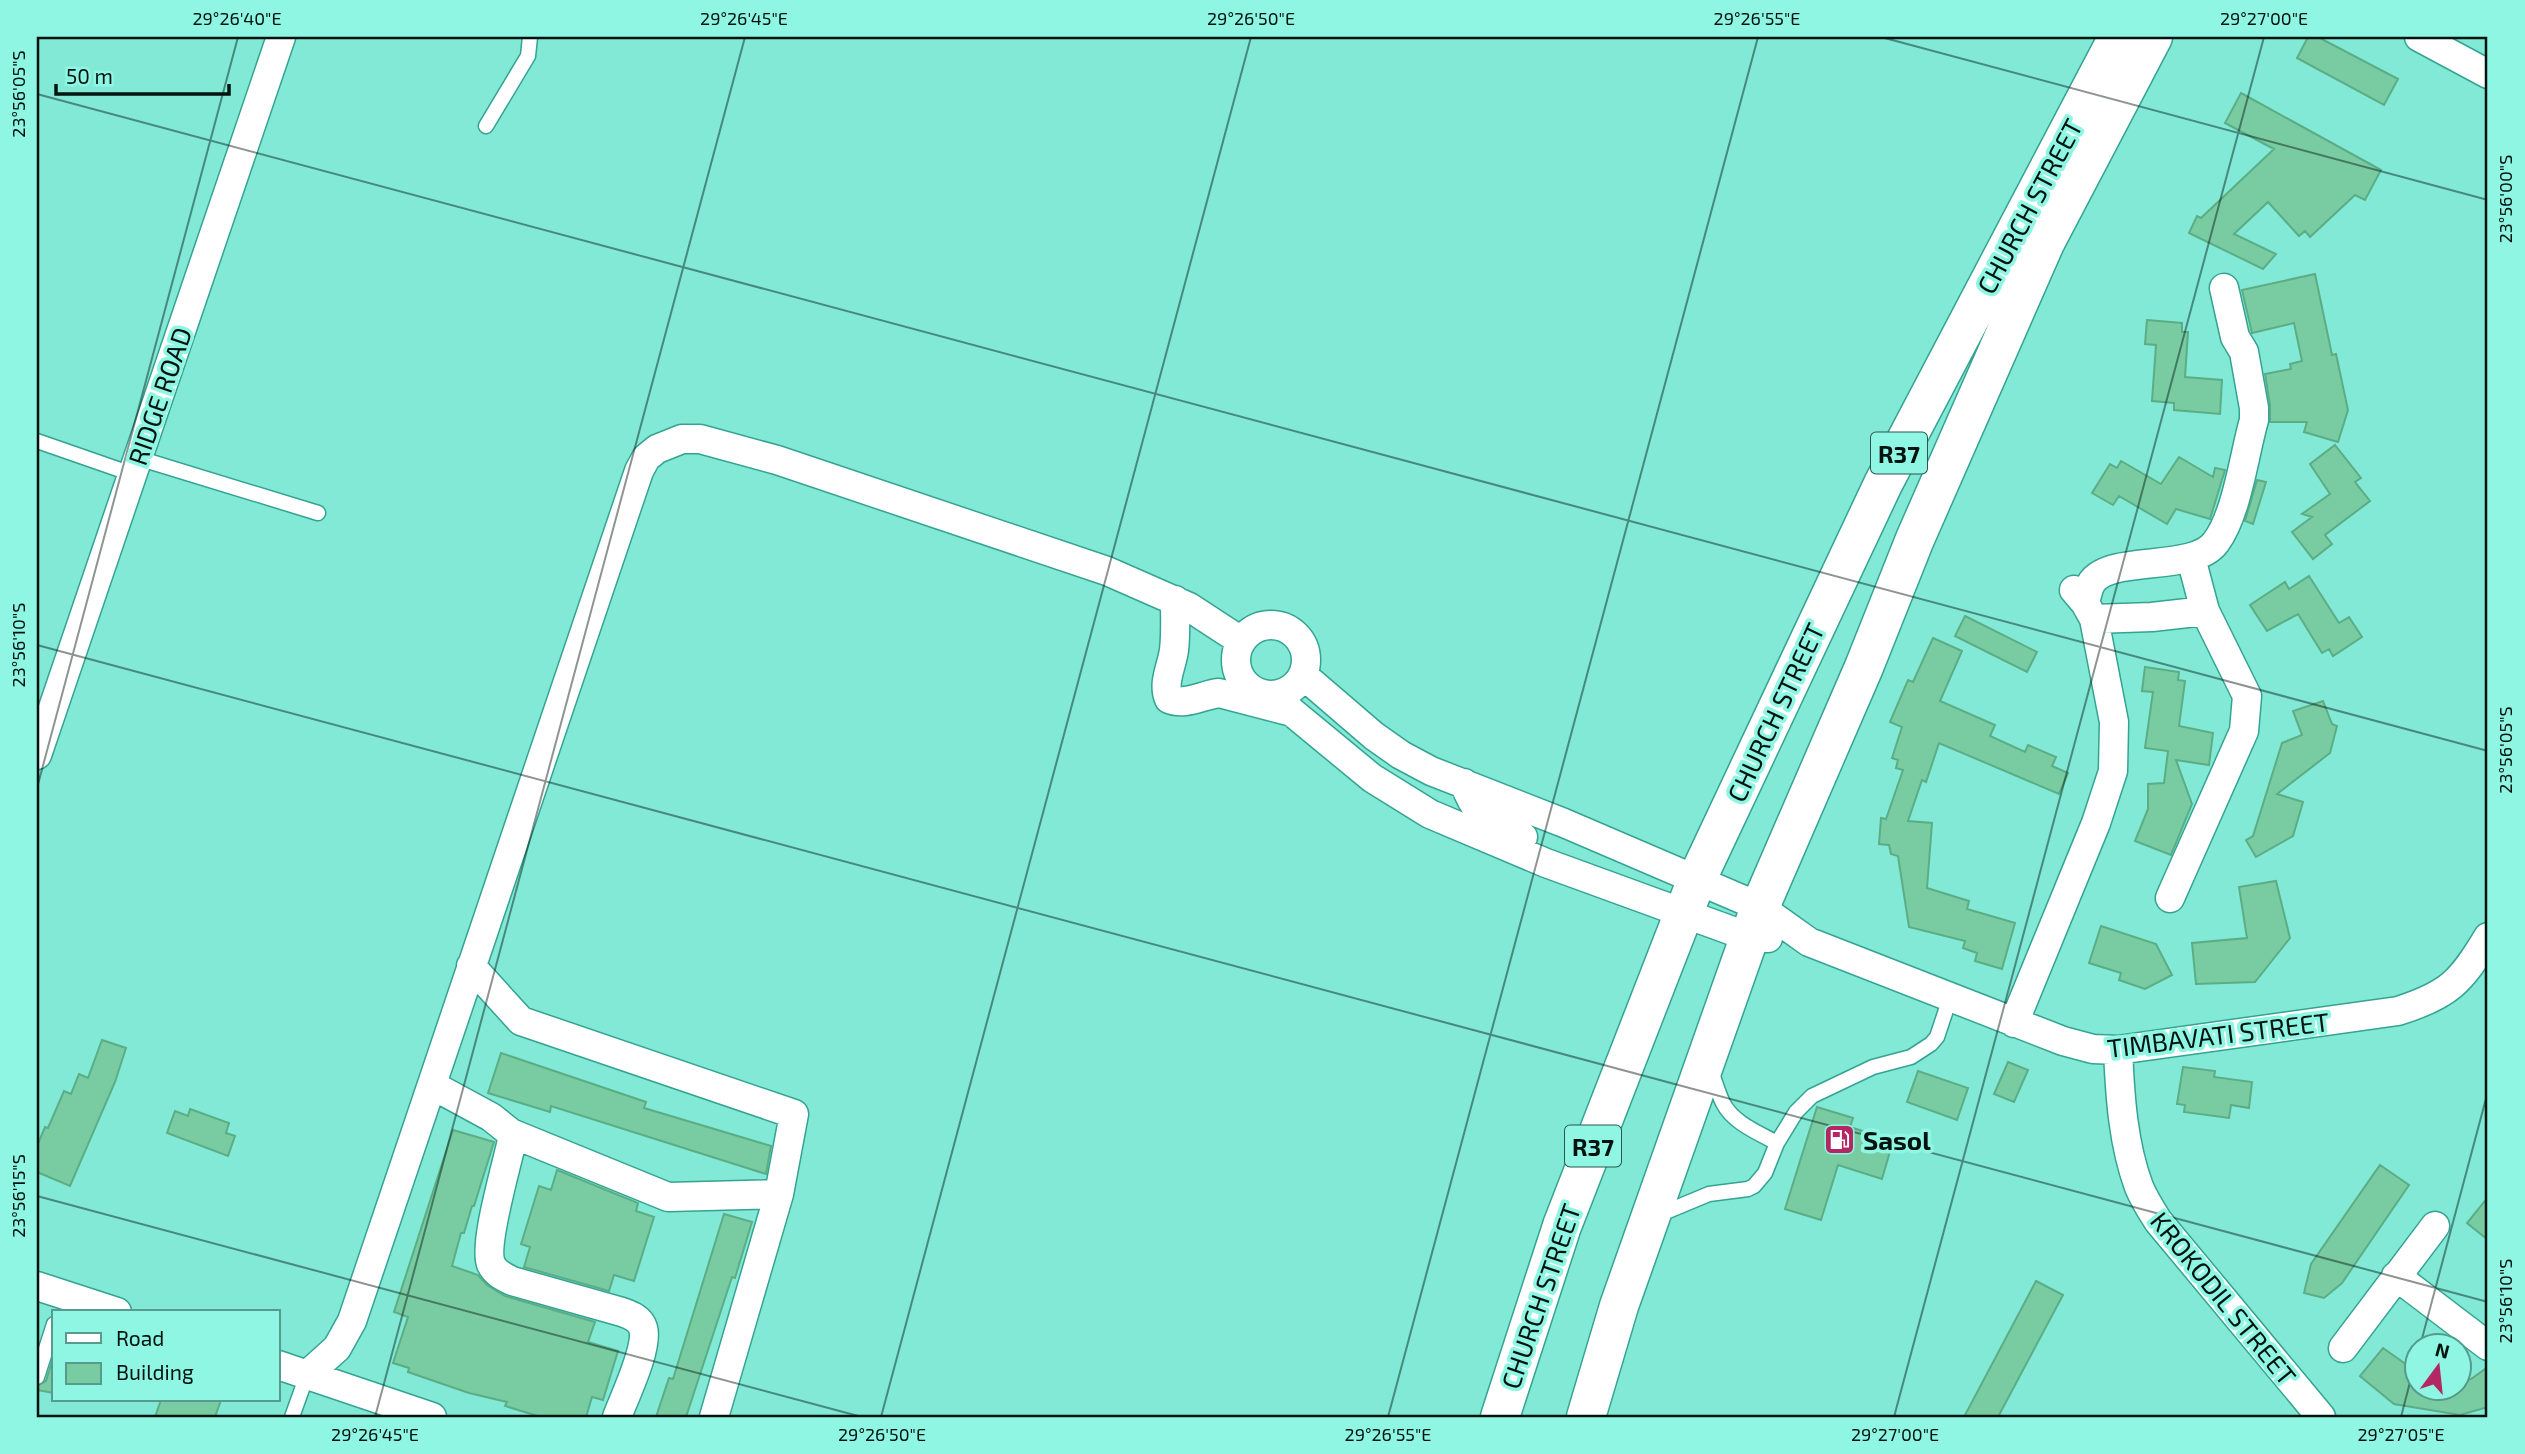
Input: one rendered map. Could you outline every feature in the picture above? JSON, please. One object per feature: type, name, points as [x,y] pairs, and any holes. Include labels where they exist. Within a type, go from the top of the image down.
[{"type":"main road","name":"CHURCH STREET","points":[[1500,1417],[1562,1226],[1691,895],[1883,484],[2118,37]]},
{"type":"main road","name":"CHURCH STREET","points":[[1586,1417],[1619,1306],[1754,922],[1864,667],[1920,527],[2045,243],[2153,37]]},
{"type":"street","name":"RIDGE ROAD","points":[[37,755],[281,37]]},
{"type":"street","points":[[2419,37],[2488,74]]},
{"type":"street","points":[[2014,1023],[2096,822],[2113,771],[2115,722],[2084,604],[2091,583],[2100,574],[2130,566],[2191,558],[2215,545],[2231,513],[2254,420],[2254,408],[2244,352],[2235,337],[2224,288]]},
{"type":"street","points":[[307,1375],[337,1348],[352,1321],[639,471],[646,458],[668,443],[682,439],[700,439],[777,460],[1107,571],[1175,600],[1241,641]]},
{"type":"street","points":[[2170,898],[2244,732],[2247,696],[2205,611],[2191,558]]},
{"type":"street","points":[[1175,600],[1174,649],[1166,692],[1170,699],[1183,702],[1219,693],[1284,704]]},
{"type":"street","points":[[2084,604],[2152,617],[2205,611]]},
{"type":"street","points":[[1284,704],[1303,674],[1305,652],[1292,632],[1270,625],[1259,627],[1241,641],[1237,652],[1239,674],[1245,683],[1284,704],[1401,799],[1479,837],[1546,863],[1691,895]]},
{"type":"street","points":[[1303,674],[1374,736],[1401,755],[1464,783],[1691,895]]},
{"type":"street","points":[[1464,783],[1475,808],[1491,820],[1520,834],[1546,863]]},
{"type":"street","name":"TIMBAVATI STREET","points":[[1691,895],[2014,1023],[2093,1049],[2118,1050],[2398,1011],[2446,991],[2462,978],[2488,937]]},
{"type":"street","points":[[471,966],[522,1021],[794,1114],[779,1195],[714,1417]]},
{"type":"street","name":"KROKODIL STREET","points":[[2118,1050],[2120,1091],[2130,1157],[2140,1189],[2158,1222],[2321,1417]]},
{"type":"street","points":[[432,1085],[491,1117],[511,1133],[668,1197],[779,1195]]},
{"type":"street","points":[[511,1133],[512,1140],[489,1244],[491,1265],[497,1273],[512,1281],[622,1312],[641,1323],[644,1338],[617,1417]]},
{"type":"street","points":[[2343,1348],[2435,1226]]},
{"type":"street","points":[[2396,1276],[2488,1346]]},
{"type":"street","points":[[37,1286],[61,1304],[103,1310]]},
{"type":"street","points":[[280,1366],[432,1417]]},
{"type":"lane","points":[[486,126],[528,56],[530,37]]},
{"type":"lane","points":[[37,441],[318,513]]},
{"type":"lane","points":[[1649,1220],[1709,1194],[1754,1186],[1765,1172],[1777,1143],[1796,1112],[1812,1096],[1873,1067],[1911,1057],[1931,1044],[1937,1037],[1950,998]]},
{"type":"lane","points":[[1707,1060],[1723,1103],[1731,1113],[1744,1124],[1777,1143]]},
{"type":"lane","points":[[37,1377],[52,1330]]},
{"type":"lane","points":[[292,1417],[307,1375]]},
{"type":"building","points":[[2308,37],[2318,37],[2398,79],[2384,105],[2297,58]]},
{"type":"building","points":[[2241,93],[2381,170],[2365,200],[2355,195],[2310,237],[2305,231],[2299,236],[2268,202],[2234,234],[2276,254],[2263,269],[2189,233],[2197,216],[2201,218],[2274,149],[2225,123]]},
{"type":"building","points":[[2315,274],[2332,355],[2336,354],[2348,410],[2338,442],[2304,432],[2307,422],[2270,422],[2265,374],[2291,369],[2290,364],[2302,361],[2294,323],[2252,333],[2242,290]]},
{"type":"building","points":[[2147,320],[2182,323],[2182,332],[2188,332],[2185,377],[2222,380],[2220,414],[2174,410],[2174,403],[2152,401],[2156,345],[2145,344]]},
{"type":"building","points":[[2335,445],[2361,478],[2355,482],[2370,501],[2325,535],[2332,544],[2313,559],[2292,532],[2312,517],[2302,514],[2330,494],[2310,464]]},
{"type":"building","points":[[2179,457],[2213,477],[2215,468],[2225,470],[2210,519],[2176,509],[2167,524],[2119,496],[2113,505],[2092,493],[2110,464],[2117,468],[2121,461],[2161,484]]},
{"type":"building","points":[[2257,480],[2266,482],[2253,524],[2245,521]]},
{"type":"building","points":[[2309,576],[2339,623],[2349,617],[2362,637],[2333,656],[2329,649],[2322,653],[2298,614],[2267,631],[2250,605],[2285,582],[2289,589]]},
{"type":"building","points":[[1965,616],[2037,652],[2027,672],[1955,636]]},
{"type":"building","points":[[1933,638],[1962,651],[1940,701],[1995,725],[1990,736],[2025,752],[2028,745],[2056,757],[2052,766],[2068,773],[2059,794],[1939,743],[1926,782],[1922,780],[1908,821],[1932,823],[1927,888],[1969,901],[1967,909],[2015,923],[2002,969],[1975,961],[1977,953],[1963,948],[1965,941],[1909,927],[1898,856],[1891,854],[1889,845],[1879,844],[1881,818],[1886,819],[1903,770],[1896,768],[1898,760],[1892,758],[1902,727],[1890,722],[1908,680],[1913,682]]},
{"type":"building","points":[[2145,667],[2179,672],[2178,680],[2185,681],[2179,726],[2213,733],[2209,765],[2176,760],[2192,804],[2171,855],[2135,841],[2148,809],[2148,784],[2164,783],[2168,751],[2145,748],[2153,692],[2142,691]]},
{"type":"building","points":[[2323,701],[2332,724],[2337,726],[2330,753],[2277,794],[2303,802],[2293,836],[2256,857],[2246,840],[2253,836],[2282,743],[2302,735],[2293,711]]},
{"type":"building","points":[[2276,881],[2290,938],[2255,982],[2196,984],[2192,943],[2247,938],[2239,887]]},
{"type":"building","points":[[2101,926],[2156,944],[2172,975],[2145,989],[2119,980],[2121,973],[2089,963]]},
{"type":"building","points":[[102,1040],[126,1048],[115,1082],[70,1186],[37,1172],[37,1146],[64,1091],[71,1094],[79,1074],[88,1078]]},
{"type":"building","points":[[501,1053],[646,1102],[644,1108],[771,1146],[766,1174],[551,1106],[550,1112],[488,1093]]},
{"type":"building","points":[[2008,1062],[2028,1070],[2014,1102],[1994,1094]]},
{"type":"building","points":[[2183,1067],[2215,1071],[2214,1077],[2252,1082],[2249,1108],[2231,1105],[2229,1118],[2184,1112],[2185,1105],[2177,1104]]},
{"type":"building","points":[[1918,1071],[1968,1088],[1957,1120],[1907,1102]]},
{"type":"building","points":[[1817,1107],[1853,1118],[1850,1127],[1893,1141],[1882,1179],[1838,1165],[1821,1220],[1785,1209]]},
{"type":"building","points":[[190,1109],[229,1123],[226,1133],[235,1136],[228,1156],[167,1133],[175,1111],[188,1116]]},
{"type":"building","points":[[453,1130],[494,1142],[452,1266],[478,1275],[487,1285],[505,1296],[595,1322],[588,1342],[618,1351],[603,1400],[592,1397],[586,1417],[541,1417],[505,1406],[507,1402],[469,1393],[408,1372],[409,1368],[393,1363],[408,1317],[394,1312]]},
{"type":"building","points":[[2380,1165],[2409,1185],[2342,1283],[2324,1298],[2304,1293],[2311,1264]]},
{"type":"building","points":[[557,1170],[638,1203],[636,1211],[654,1217],[634,1281],[614,1275],[609,1291],[524,1267],[530,1247],[521,1244],[539,1186],[551,1190]]},
{"type":"building","points":[[2488,1197],[2488,1240],[2467,1223]]},
{"type":"building","points":[[724,1214],[752,1222],[735,1278],[732,1277],[686,1417],[656,1417],[669,1378],[673,1379]]},
{"type":"building","points":[[2036,1281],[2063,1295],[1998,1417],[1964,1417]]},
{"type":"building","points":[[2383,1348],[2402,1361],[2402,1402],[2472,1402],[2472,1378],[2488,1367],[2488,1407],[2460,1415],[2394,1404],[2360,1376]]},
{"type":"building","points":[[52,1362],[52,1393],[37,1390],[37,1386],[46,1381]]},
{"type":"building","points":[[160,1402],[220,1402],[215,1417],[155,1417]]},
{"type":"place","name":"Sasol","points":[[1840,1139]]}]
